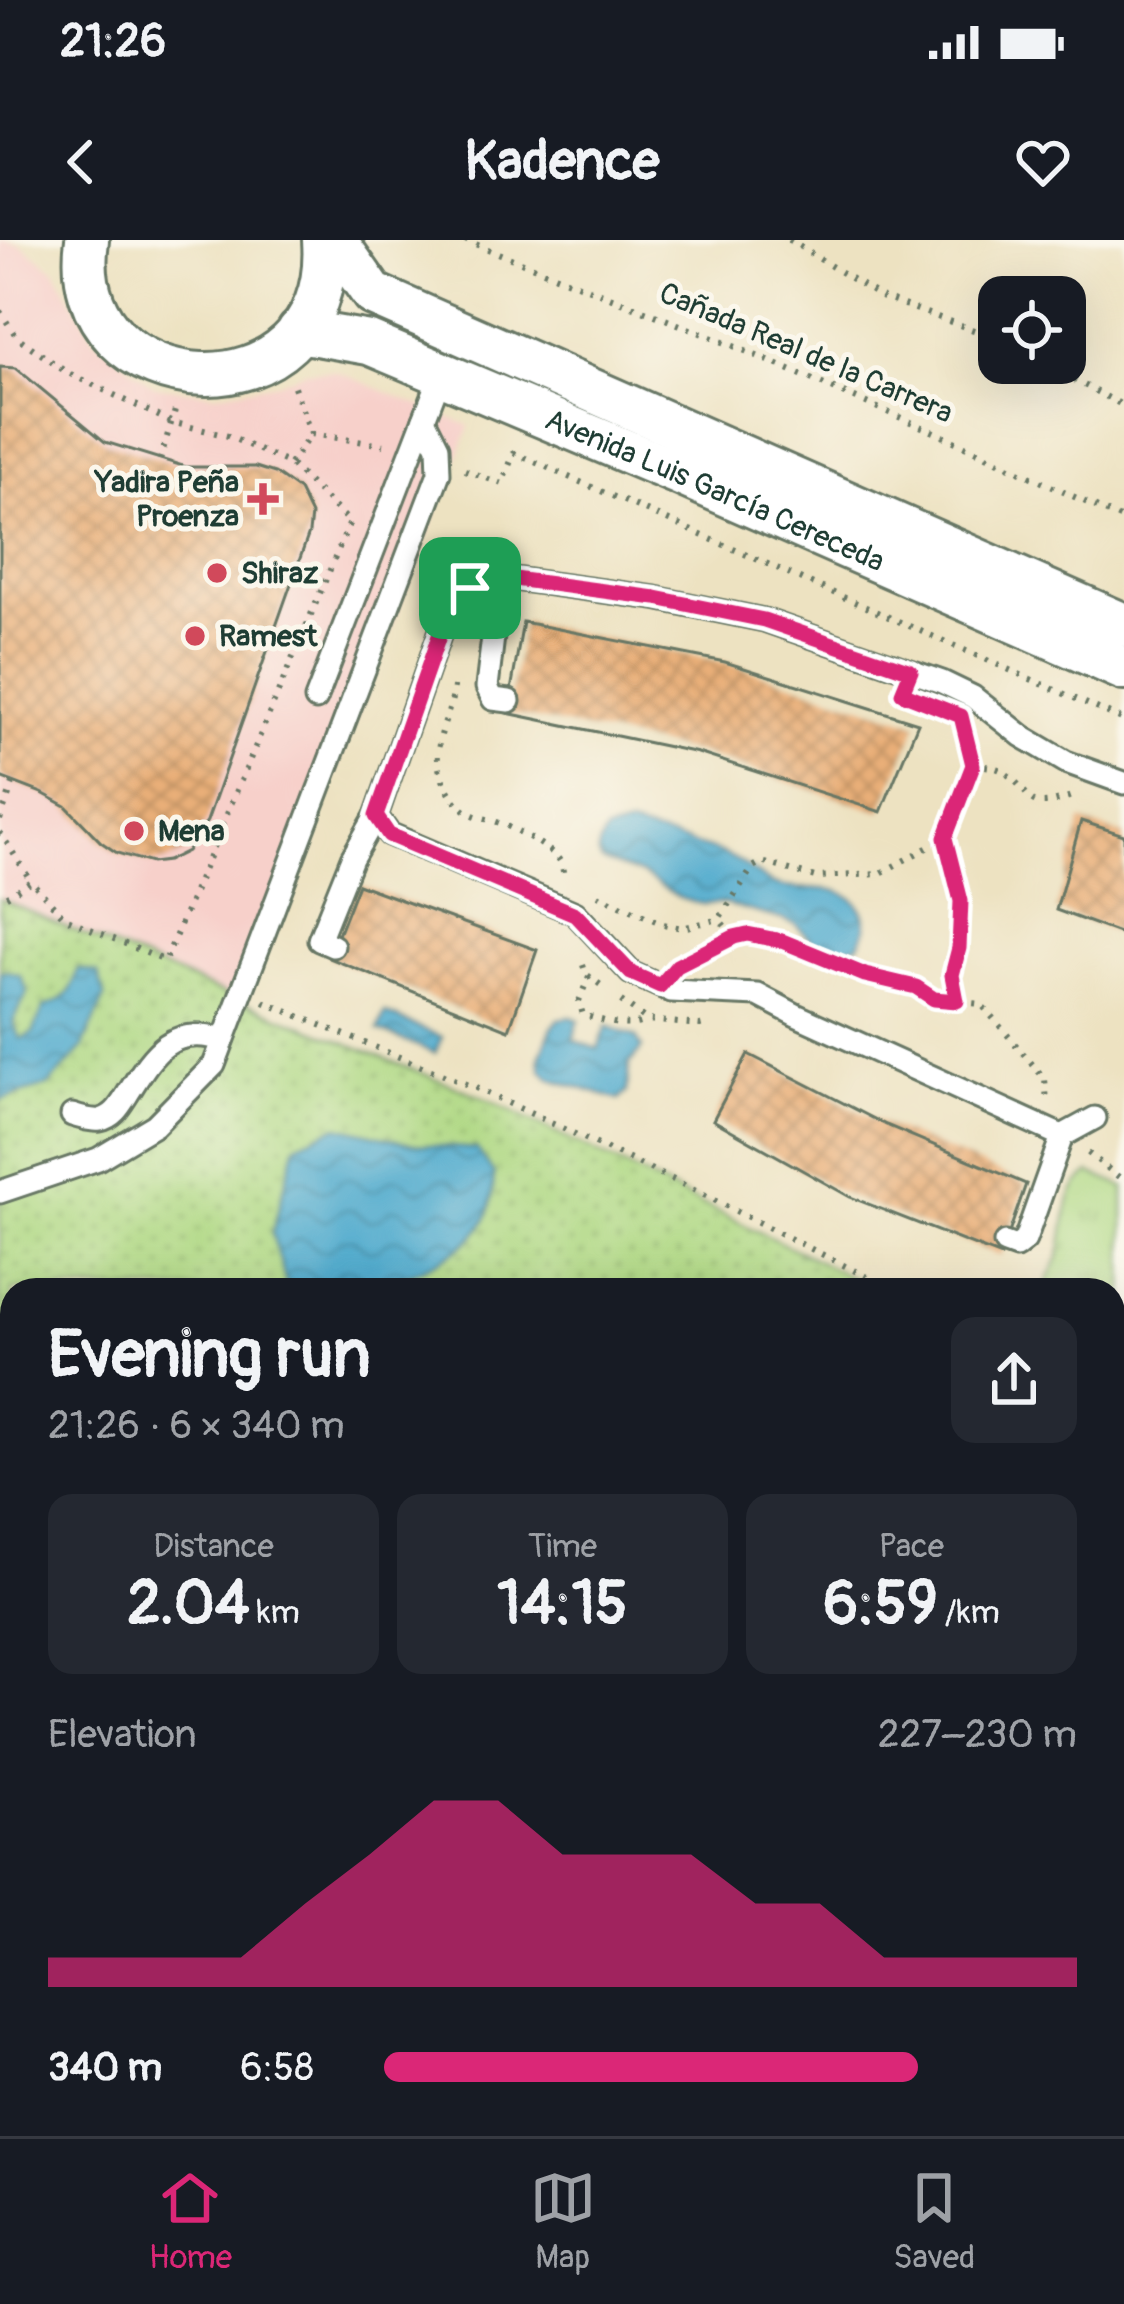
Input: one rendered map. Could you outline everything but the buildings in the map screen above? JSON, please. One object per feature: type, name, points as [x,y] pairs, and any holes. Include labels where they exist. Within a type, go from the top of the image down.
[{"type":"street","points":[[83,242],[92,297],[119,340],[161,368],[211,376],[260,363],[290,340],[313,310],[321,287],[323,240]]},
{"type":"street","name":"Avenida Luis García Cereceda","points":[[335,240],[373,294],[1124,625]]},
{"type":"street","name":"Avenida Luis García Cereceda","points":[[290,340],[369,343],[1124,669]]},
{"type":"lane","points":[[316,699],[441,375]]},
{"type":"lane","points":[[0,1192],[98,1160],[155,1125],[214,1064],[439,473],[438,447],[424,419]]},
{"type":"lane","points":[[333,946],[320,940],[352,858],[376,816],[452,599],[485,578],[656,598],[764,620],[942,682],[973,697],[1022,736],[1066,762],[1121,781]]},
{"type":"lane","points":[[500,578],[487,687],[493,699],[509,701]]},
{"type":"lane","points":[[376,816],[389,835],[575,914],[631,973],[671,991],[758,995],[1039,1126],[1078,1127],[1025,1240],[1016,1247],[1005,1244]]},
{"type":"lane","points":[[72,1115],[98,1121],[113,1115],[152,1058],[173,1038],[190,1034],[223,1040]]},
{"type":"path","name":"Cañada Real de la Carrera","points":[[465,240],[736,346],[1124,520]]},
{"type":"path","points":[[789,240],[881,297],[978,332]]},
{"type":"path","points":[[0,311],[16,336],[66,372],[171,422],[228,436],[290,464],[350,522],[165,961],[65,918],[31,881],[0,832]]},
{"type":"path","points":[[290,340],[311,434],[290,464]]},
{"type":"path","points":[[160,460],[186,374]]},
{"type":"path","points":[[1082,384],[1124,406]]},
{"type":"path","points":[[311,434],[413,449]]},
{"type":"path","points":[[464,469],[502,484],[514,453],[1124,720]]},
{"type":"path","points":[[454,670],[453,700],[439,746],[443,780],[462,808],[502,824],[553,854],[564,874],[555,905]]},
{"type":"path","points":[[957,1001],[952,975],[959,948],[961,901],[945,838],[973,765],[961,716]]},
{"type":"path","points":[[973,765],[997,768],[1028,799],[1040,803],[1084,792],[1109,798],[1121,781]]},
{"type":"path","points":[[0,820],[14,781]]},
{"type":"path","points":[[596,893],[682,928],[719,919],[753,867],[762,862],[815,877],[879,874],[945,838]]},
{"type":"path","points":[[564,874],[580,884]]},
{"type":"path","points":[[2,899],[31,881]]},
{"type":"path","points":[[719,919],[734,937]]},
{"type":"path","points":[[660,986],[677,966],[747,934],[782,941],[865,975],[916,987],[934,999],[981,1004],[1046,1079],[1048,1109],[1039,1126]]},
{"type":"path","points":[[589,976],[580,1001],[584,1015],[636,1025],[647,1020]]},
{"type":"path","points":[[262,1002],[478,1089],[678,1181],[869,1278]]},
{"type":"path","points":[[1078,1127],[1088,1154],[1124,1181]]},
{"type":"shaded area","points":[[0,240],[20,244],[55,270],[94,339],[154,386],[215,394],[278,383],[306,371],[335,371],[470,426],[246,1003],[0,899]]},
{"type":"green space","points":[[0,899],[480,1096],[853,1278],[0,1278]]},
{"type":"green space","points":[[1090,1173],[1124,1187],[1124,1278],[1049,1278],[1060,1254],[1070,1199]]},
{"type":"water","points":[[629,826],[728,856],[776,885],[845,894],[864,915],[863,936],[858,945],[834,950],[814,942],[795,924],[722,903],[682,899],[642,874],[602,861],[598,850],[606,832]]},
{"type":"water","points":[[78,969],[98,973],[105,997],[82,1049],[48,1086],[0,1100],[0,973],[21,976],[28,992],[13,1022],[20,1039],[33,1033],[44,1007],[68,994]]},
{"type":"water","points":[[385,1013],[442,1037],[435,1053],[378,1030]]},
{"type":"water","points":[[559,1019],[579,1020],[573,1040],[598,1049],[607,1026],[636,1037],[642,1048],[629,1065],[627,1092],[619,1100],[551,1079],[542,1070],[540,1058],[551,1029]]},
{"type":"water","points":[[338,1126],[414,1144],[477,1149],[494,1174],[490,1208],[466,1243],[404,1276],[285,1278],[272,1233],[296,1144]]},
{"type":"place","name":"Yadira Peña Proenza","points":[[263,499]]},
{"type":"place","name":"Shiraz","points":[[217,573]]},
{"type":"place","name":"Ramest","points":[[195,636]]},
{"type":"place","name":"Mena","points":[[134,831]]},
{"type":"route","points":[[485,578],[507,578],[656,598],[764,620],[911,671],[902,693],[961,716],[973,765],[945,838],[961,901],[961,932],[952,975],[957,1001],[934,999],[916,987],[865,975],[782,941],[747,934],[677,966],[660,986],[631,973],[575,914],[389,835],[376,816],[452,599],[470,588],[485,578]]}]
